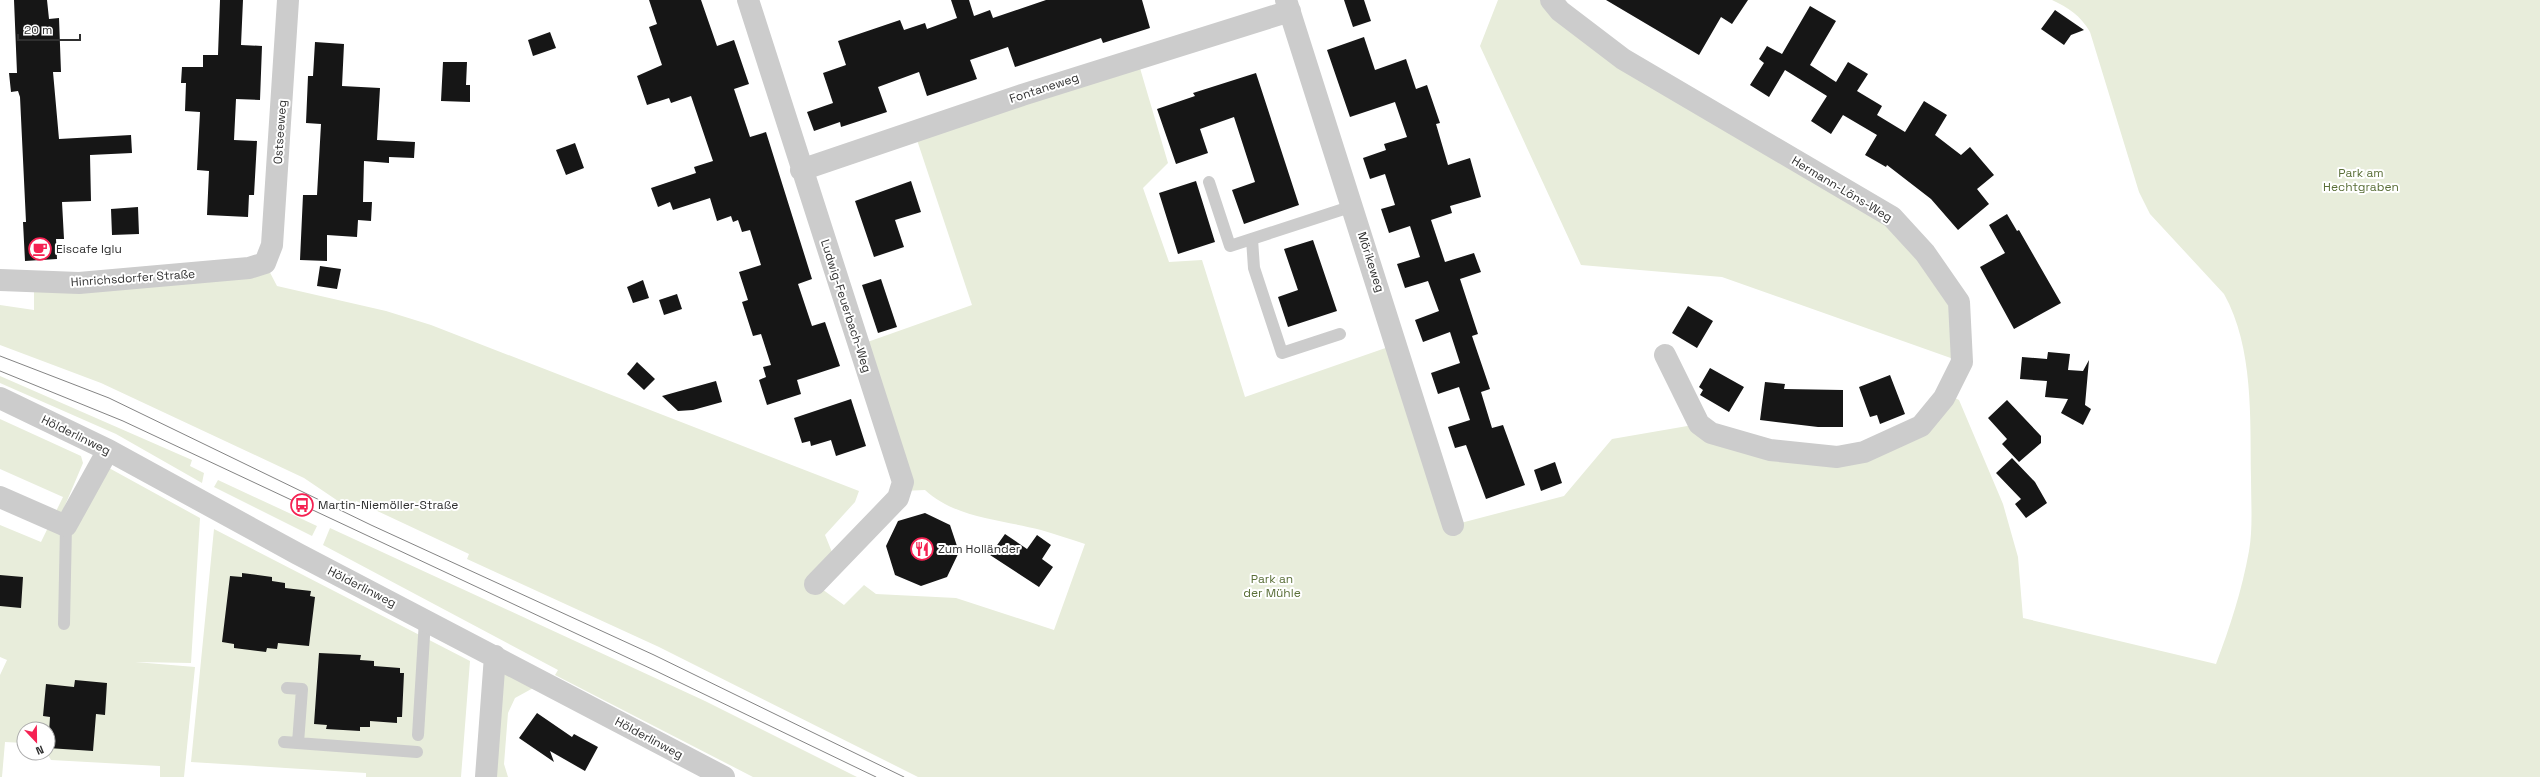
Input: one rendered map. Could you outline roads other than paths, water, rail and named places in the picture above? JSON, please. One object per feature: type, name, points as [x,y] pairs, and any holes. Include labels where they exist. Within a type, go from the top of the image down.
[{"type":"street","name":"Ostseeweg","points":[[265,263],[272,246],[288,0]]},
{"type":"street","name":"Ludwig-Feuerbach-Weg","points":[[748,0],[801,170],[903,482],[898,498],[815,584]]},
{"type":"street","name":"Hermann-Löns-Weg","points":[[1551,0],[1560,11],[1623,59],[1892,217],[1925,253],[1959,302],[1962,362],[1944,398],[1921,426],[1864,452],[1837,457],[1770,450],[1711,433],[1698,424],[1665,355]]},
{"type":"street","name":"Fontaneweg","points":[[801,170],[1022,94],[1288,6]]},
{"type":"street","name":"Mörikeweg","points":[[1288,6],[1353,206],[1453,525]]},
{"type":"street","name":"Hinrichsdorfer Straße","points":[[0,280],[79,283],[250,268],[265,263]]},
{"type":"street","name":"Hölderlinweg","points":[[0,398],[108,450],[298,554],[724,777]]},
{"type":"street","points":[[0,497],[66,526],[108,450]]},
{"type":"street","points":[[486,777],[495,656]]},
{"type":"lane","points":[[1209,182],[1230,246],[1353,206]]},
{"type":"lane","points":[[1252,239],[1254,268],[1282,353],[1340,334]]},
{"type":"lane","points":[[64,624],[66,526]]},
{"type":"lane","points":[[418,735],[425,620]]},
{"type":"lane","points":[[287,688],[302,689],[298,743]]},
{"type":"lane","points":[[284,742],[416,752]]},
{"type":"tram line","points":[[0,356],[109,398],[371,525],[654,655],[904,777]]},
{"type":"tram line","points":[[0,371],[123,421],[656,671],[876,777]]},
{"type":"place","name":"Eiscafe Iglu","points":[[40,249]]},
{"type":"place","name":"Martin-Niemöller-Straße","points":[[302,505]]},
{"type":"place","name":"Zum Holländer","points":[[922,549]]},
{"type":"park label","name":"Park am Hechtgraben","points":[[2361,180]]},
{"type":"park label","name":"Park an der Mühle","points":[[1272,586]]}]
